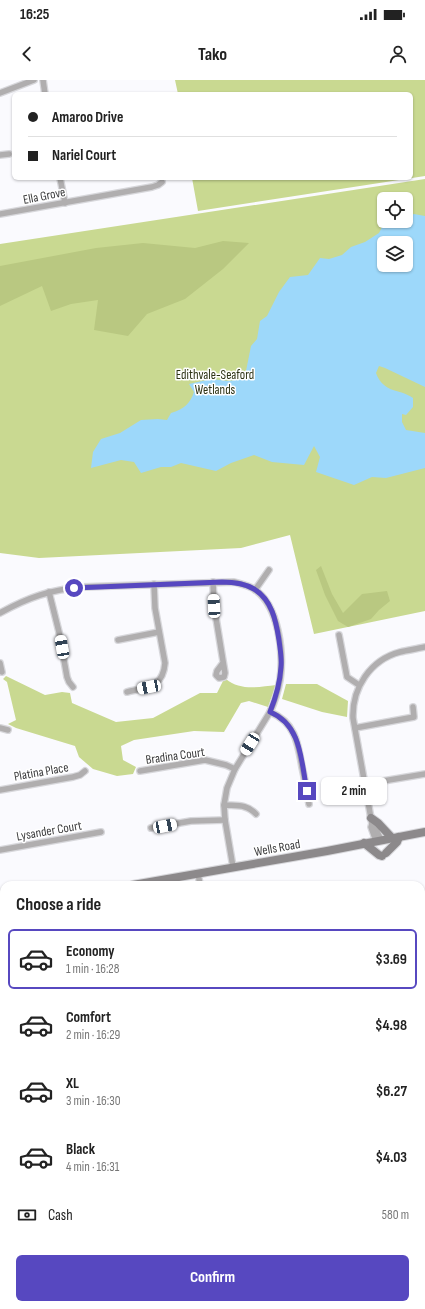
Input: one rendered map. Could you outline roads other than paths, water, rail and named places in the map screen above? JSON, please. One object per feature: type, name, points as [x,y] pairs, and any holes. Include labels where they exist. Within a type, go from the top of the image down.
[{"type":"main road","points":[[364,843],[379,855],[384,855],[397,842],[396,837],[378,823],[371,821]]},
{"type":"main road","name":"Wells Road","points":[[155,881],[425,832]]},
{"type":"street","points":[[0,93],[34,80]]},
{"type":"street","points":[[43,80],[46,92]]},
{"type":"street","points":[[0,155],[9,154]]},
{"type":"street","points":[[60,180],[65,203]]},
{"type":"street","name":"Ella Grove","points":[[0,214],[152,188],[162,182]]},
{"type":"street","points":[[255,590],[269,570]]},
{"type":"street","points":[[212,582],[214,606],[223,663]]},
{"type":"street","points":[[0,613],[24,600],[49,592],[82,587],[154,584],[234,582],[249,586],[268,603],[274,617],[282,666],[280,680],[270,712],[235,769],[227,788],[224,805],[225,820],[233,867]]},
{"type":"street","points":[[127,692],[149,687],[157,683],[164,671],[165,663],[155,608],[154,584]]},
{"type":"street","points":[[49,592],[59,632],[67,677],[73,687]]},
{"type":"street","points":[[118,640],[159,632]]},
{"type":"street","points":[[338,635],[347,678],[359,685]]},
{"type":"street","points":[[379,841],[370,827],[371,821],[353,718],[353,703],[359,685],[367,673],[381,660],[401,652],[425,647]]},
{"type":"street","points":[[0,662],[2,672]]},
{"type":"street","points":[[355,728],[414,717],[413,707]]},
{"type":"street","points":[[270,712],[283,719],[289,725],[297,740],[309,804]]},
{"type":"street","points":[[0,728],[8,730]]},
{"type":"street","name":"Bradina Court","points":[[140,771],[205,760],[226,764],[235,769]]},
{"type":"street","name":"Platina Place","points":[[0,790],[73,777],[86,771]]},
{"type":"street","points":[[365,784],[425,774]]},
{"type":"street","points":[[224,805],[245,806],[256,814]]},
{"type":"street","points":[[151,828],[191,821],[225,820]]},
{"type":"street","name":"Lysander Court","points":[[0,850],[101,832]]},
{"type":"street","points":[[198,873],[199,881]]},
{"type":"water","points":[[413,214],[425,216],[425,387],[379,366],[376,373],[379,380],[388,388],[413,398],[413,407],[406,415],[402,414],[402,422],[406,430],[425,433],[425,468],[386,478],[372,477],[354,485],[316,472],[320,457],[314,446],[304,465],[272,462],[254,455],[231,463],[216,471],[181,463],[171,467],[161,467],[141,473],[134,462],[121,460],[91,468],[93,452],[101,439],[120,433],[141,420],[167,420],[171,413],[180,410],[191,400],[194,392],[189,384],[211,379],[229,381],[241,379],[246,371],[251,346],[257,339],[260,321],[267,316],[279,292],[290,277],[308,275],[320,258],[329,259],[342,255],[351,247],[365,242],[379,233],[382,228],[413,228]]},
{"type":"park label","name":"Edithvale-Seaford Wetlands","points":[[215,382]]}]
